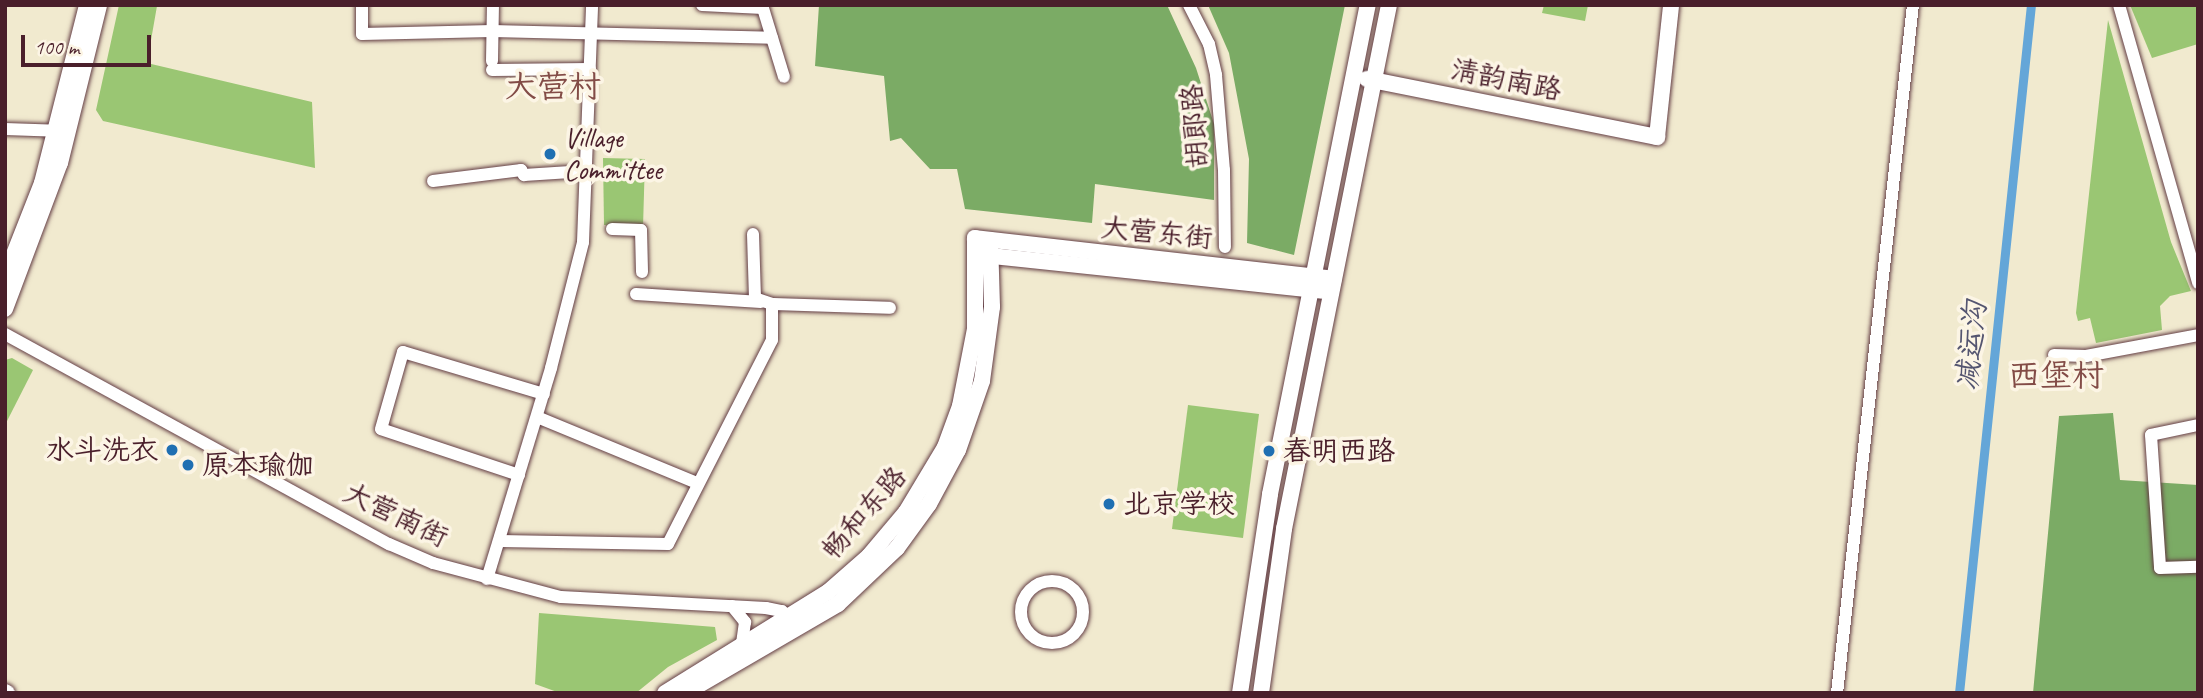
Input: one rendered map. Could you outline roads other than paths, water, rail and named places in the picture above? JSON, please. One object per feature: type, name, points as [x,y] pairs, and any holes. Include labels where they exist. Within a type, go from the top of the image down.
[{"type":"main road","points":[[5,309],[43,218],[87,5]]},
{"type":"main road","points":[[5,277],[63,131],[99,5]]},
{"type":"main road","points":[[1240,693],[1249,614],[1368,5]]},
{"type":"main road","points":[[1261,693],[1284,528],[1390,5]]},
{"type":"main road","points":[[1652,128],[1662,5]]},
{"type":"main road","points":[[1652,128],[1671,5]]},
{"type":"main road","name":"清韵南路","points":[[1355,72],[1652,128]]},
{"type":"main road","name":"大营东街","points":[[983,247],[1332,286]]},
{"type":"main road","name":"畅和东路","points":[[685,693],[792,622],[869,556],[906,512],[945,447],[960,406],[971,355],[983,247]]},
{"type":"main road","name":"畅和东路","points":[[665,693],[743,643],[792,622]]},
{"type":"street","points":[[362,5],[362,34],[492,32],[772,38]]},
{"type":"street","points":[[493,5],[492,66],[590,69]]},
{"type":"street","points":[[487,579],[544,394],[583,242],[592,5]]},
{"type":"street","points":[[702,5],[763,6],[784,76]]},
{"type":"street","name":"胡郎路","points":[[1189,5],[1209,44],[1216,75],[1224,170],[1225,247]]},
{"type":"street","points":[[1837,693],[1913,5]]},
{"type":"street","points":[[2119,5],[2198,283]]},
{"type":"street","points":[[5,129],[63,131]]},
{"type":"street","points":[[433,181],[521,170],[524,175],[586,171]]},
{"type":"street","points":[[612,229],[641,230],[642,272]]},
{"type":"street","points":[[753,234],[755,298],[766,303]]},
{"type":"street","points":[[636,294],[890,308]]},
{"type":"street","points":[[500,541],[668,544],[772,340],[766,303]]},
{"type":"street","name":"大营南街","points":[[5,334],[389,544],[487,579],[561,597],[766,608],[792,622]]},
{"type":"street","points":[[2054,355],[2086,356],[2198,335]]},
{"type":"street","points":[[519,475],[381,429],[403,352],[544,394]]},
{"type":"street","points":[[537,417],[697,483]]},
{"type":"street","points":[[2198,425],[2151,435],[2160,568],[2198,567]]},
{"type":"street","points":[[1063,582],[1079,595],[1081,623],[1059,642],[1038,639],[1023,624],[1022,602],[1035,585],[1063,582]]},
{"type":"street","points":[[732,606],[746,622],[743,643]]},
{"type":"waterway","name":"减运沟","points":[[1959,693],[2031,5]]},
{"type":"place","name":"Village Committee","points":[[550,154]]},
{"type":"place","name":"水斗洗衣","points":[[172,450]]},
{"type":"place","name":"春明西路","points":[[1269,451]]},
{"type":"place","name":"原本瑜伽","points":[[188,465]]},
{"type":"place","name":"北京学校","points":[[1109,504]]},
{"type":"district","name":"大营村","points":[[553,87]]},
{"type":"district","name":"西堡村","points":[[2056,376]]}]
